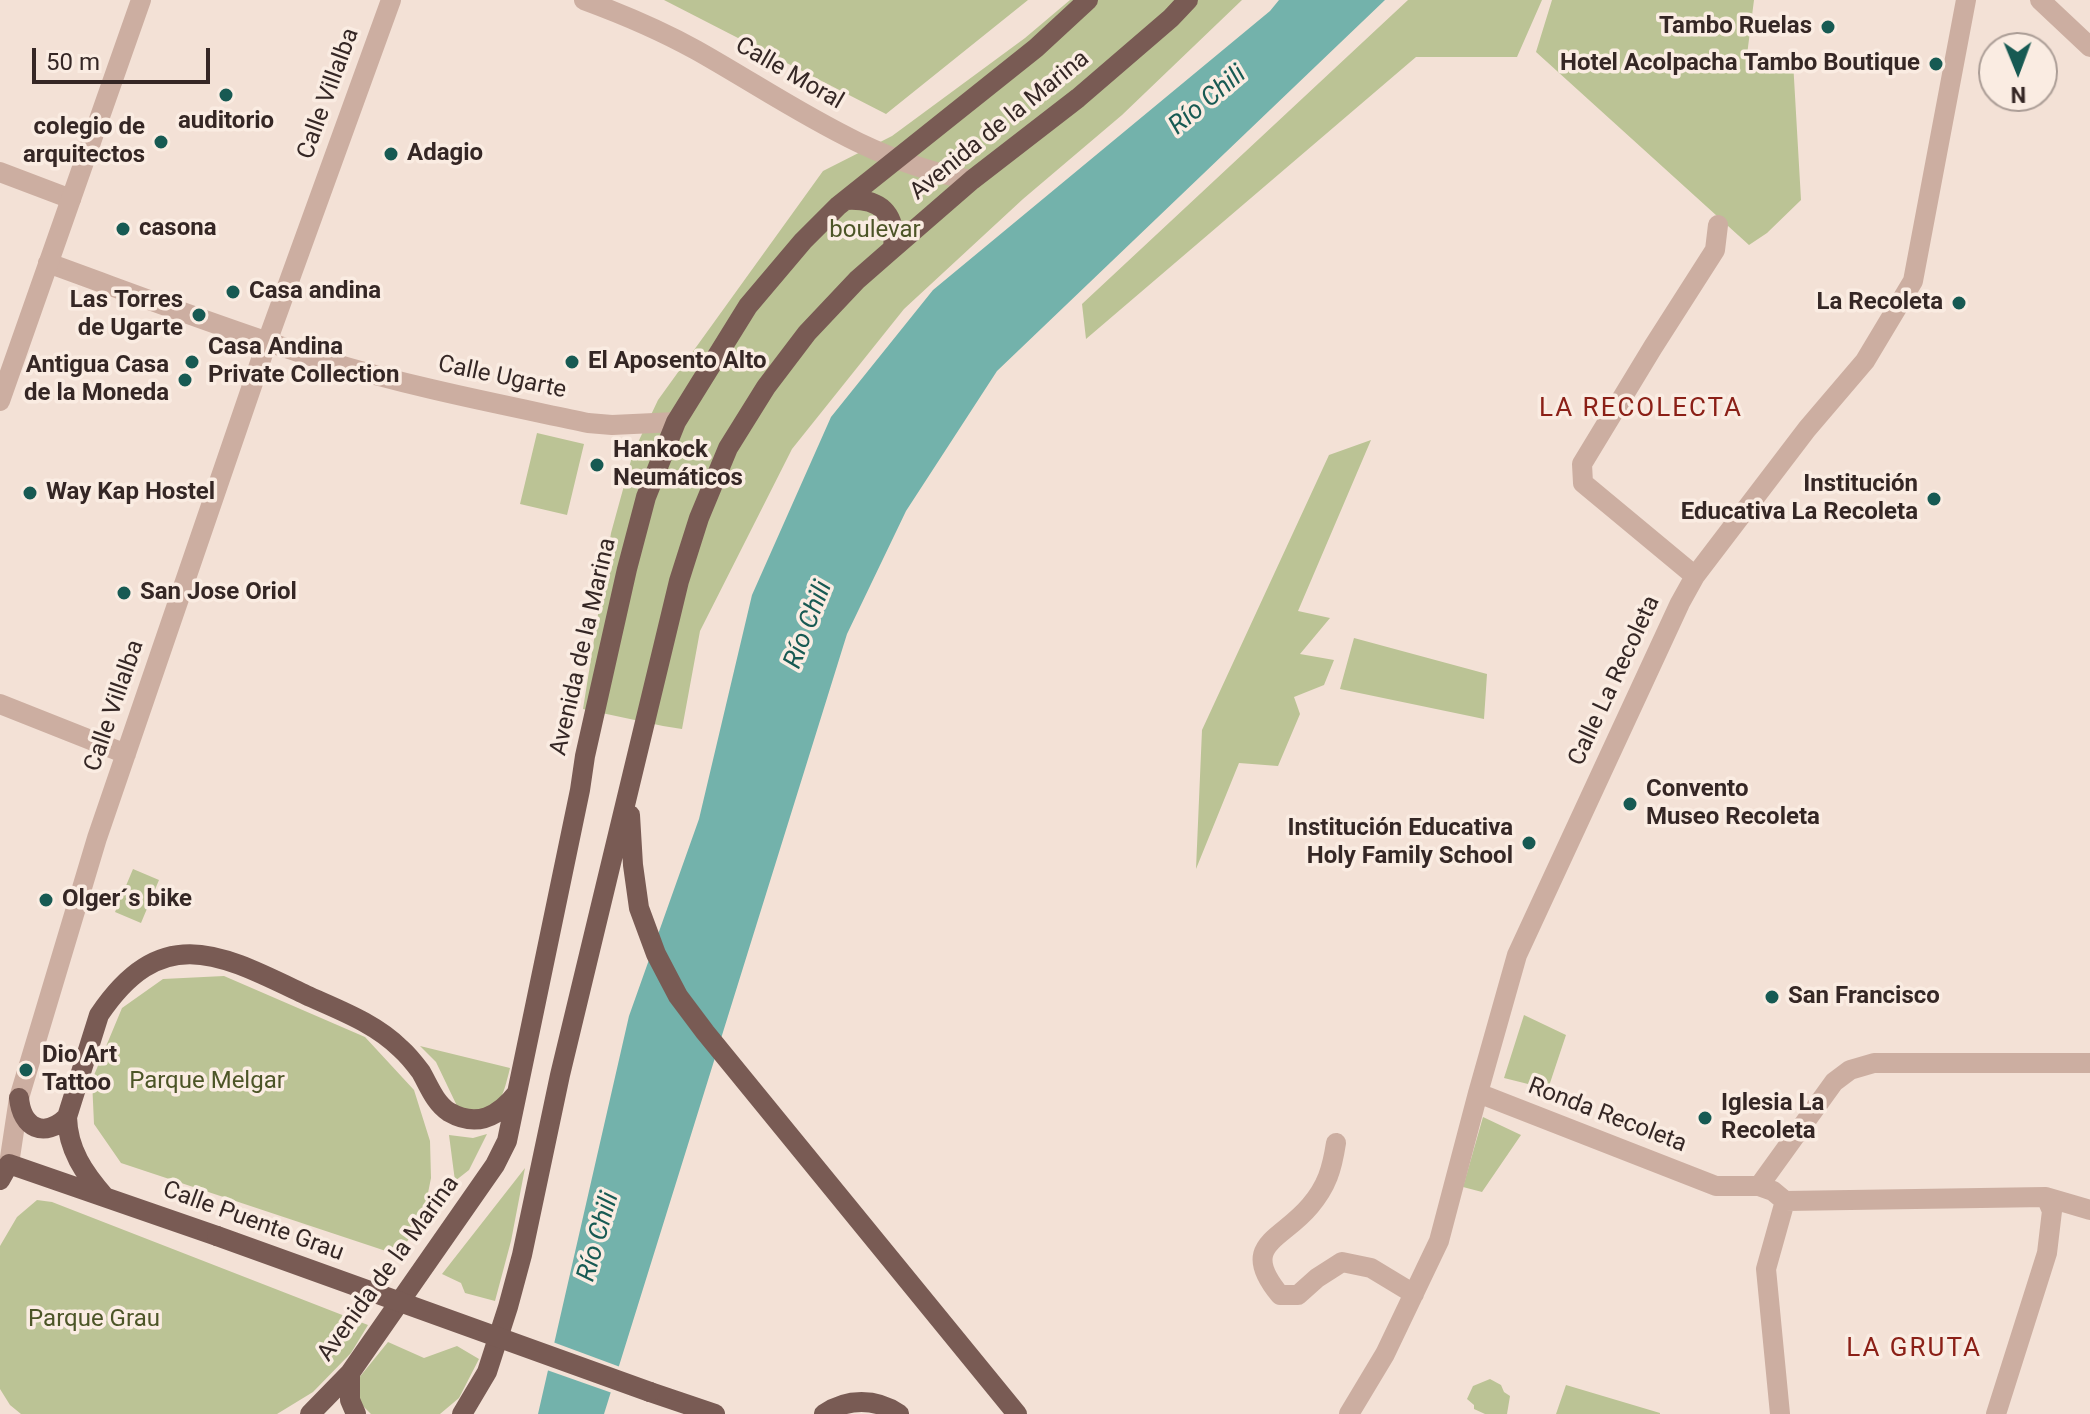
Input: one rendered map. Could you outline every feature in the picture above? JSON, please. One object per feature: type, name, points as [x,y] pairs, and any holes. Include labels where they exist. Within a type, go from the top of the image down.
[{"type":"main road","name":"Avenida de la Marina","points":[[310,1414],[350,1373],[495,1165],[507,1141],[585,756],[627,569],[646,497],[676,422],[748,306],[803,241],[846,200],[1036,48],[1088,0]]},
{"type":"main road","name":"Avenida de la Marina","points":[[462,1414],[487,1372],[508,1307],[560,1075],[679,581],[699,518],[728,448],[766,387],[807,333],[857,280],[972,180],[1078,98],[1188,0]]},
{"type":"main road","points":[[846,200],[860,199],[886,211],[895,235],[893,248]]},
{"type":"main road","points":[[636,767],[630,821],[639,908],[656,954],[678,996],[1017,1414]]},
{"type":"main road","points":[[105,1197],[81,1168],[67,1129],[67,1117],[93,1029],[108,1001],[128,979],[172,956],[218,957],[240,964],[370,1026],[401,1048],[420,1071],[438,1102],[447,1111],[459,1116],[487,1118],[507,1106],[517,1093]]},
{"type":"main road","points":[[19,1098],[23,1116],[37,1128],[52,1127],[67,1117]]},
{"type":"main road","name":"Calle Puente Grau","points":[[3,1168],[105,1197],[715,1414]]},
{"type":"main road","points":[[350,1373],[350,1400],[356,1414]]},
{"type":"main road","points":[[824,1414],[855,1401],[883,1405],[899,1414]]},
{"type":"street","points":[[0,401],[141,0]]},
{"type":"street","name":"Calle Villalba","points":[[3,1168],[19,1098],[97,838],[267,342],[391,0]]},
{"type":"street","name":"Calle Moral","points":[[584,0],[681,42],[870,149],[931,171],[972,180]]},
{"type":"street","name":"Calle La Recoleta","points":[[1349,1414],[1385,1354],[1439,1241],[1517,955],[1680,603],[1695,576],[1807,429],[1865,361],[1913,281],[1966,0]]},
{"type":"street","points":[[2040,0],[2090,47]]},
{"type":"street","points":[[0,172],[71,199]]},
{"type":"street","points":[[1695,576],[1583,483],[1582,464],[1715,250],[1718,225]]},
{"type":"street","name":"Calle Ugarte","points":[[48,263],[267,342],[412,384],[588,423],[676,422]]},
{"type":"street","points":[[0,704],[126,754]]},
{"type":"street","points":[[2090,1063],[1874,1063],[1850,1070],[1834,1082],[1759,1186],[1773,1191],[1785,1201],[2046,1197],[2090,1210]]},
{"type":"street","name":"Ronda Recoleta","points":[[1478,1093],[1716,1186],[1759,1186]]},
{"type":"street","points":[[1336,1143],[1331,1173],[1319,1195],[1307,1210],[1266,1246],[1262,1263],[1266,1278],[1280,1295],[1298,1295],[1342,1262],[1371,1268],[1414,1294]]},
{"type":"street","points":[[1996,1414],[2047,1253],[2052,1211],[2046,1197]]},
{"type":"street","points":[[1780,1414],[1766,1269],[1785,1201]]},
{"type":"green space","points":[[664,0],[1028,0],[886,114]]},
{"type":"green space","name":"boulevar","points":[[1070,0],[1242,0],[1122,115],[1023,199],[904,309],[792,449],[700,631],[682,729],[583,709],[611,533],[633,453],[658,400],[823,171],[892,136],[1025,38]]},
{"type":"green space","points":[[1408,0],[1542,0],[1517,57],[1416,57],[1086,339],[1082,304]]},
{"type":"green space","points":[[1552,0],[1754,0],[1747,55],[1793,61],[1801,200],[1767,233],[1749,245],[1536,52]]},
{"type":"green space","points":[[537,433],[584,444],[567,515],[520,504]]},
{"type":"green space","points":[[1371,440],[1298,611],[1330,618],[1300,654],[1334,660],[1324,685],[1294,697],[1300,714],[1278,766],[1239,763],[1196,869],[1202,730],[1329,455]]},
{"type":"green space","points":[[1354,638],[1487,674],[1484,719],[1340,689]]},
{"type":"green space","points":[[133,869],[159,880],[141,923],[115,912]]},
{"type":"green space","name":"Parque Melgar","points":[[224,976],[365,1037],[414,1090],[430,1141],[431,1178],[423,1218],[398,1255],[121,1163],[94,1124],[92,1080],[122,1008],[163,979]]},
{"type":"green space","points":[[1524,1015],[1566,1035],[1548,1089],[1504,1078]]},
{"type":"green space","points":[[420,1046],[510,1068],[500,1099],[490,1108],[482,1110],[458,1108],[436,1062]]},
{"type":"green space","points":[[1483,1117],[1521,1135],[1482,1192],[1463,1187]]},
{"type":"green space","points":[[487,1134],[469,1170],[455,1181],[449,1135],[473,1138]]},
{"type":"green space","points":[[525,1168],[511,1241],[495,1301],[465,1293],[461,1283],[442,1274]]},
{"type":"green space","name":"Parque Grau","points":[[37,1200],[52,1202],[368,1325],[351,1353],[313,1392],[277,1414],[21,1414],[10,1405],[0,1389],[0,1246],[17,1217]]},
{"type":"green space","points":[[388,1342],[424,1358],[457,1346],[479,1359],[459,1398],[440,1414],[371,1414],[359,1402],[358,1379]]},
{"type":"green space","points":[[1490,1379],[1501,1385],[1510,1396],[1507,1414],[1485,1414],[1474,1409],[1467,1399],[1473,1386]]},
{"type":"green space","points":[[1566,1385],[1660,1413],[1660,1414],[1556,1414]]},
{"type":"water","name":"Río Chili","points":[[1279,0],[1385,0],[997,371],[906,511],[847,634],[604,1414],[538,1414],[629,1016],[699,819],[752,595],[831,417],[933,290],[1270,11]]},
{"type":"pier","points":[[550,1341],[623,1368],[615,1394],[544,1369]]},
{"type":"place","name":"Tambo Ruelas","points":[[1828,27]]},
{"type":"place","name":"Hotel Acolpacha Tambo Boutique","points":[[1936,64]]},
{"type":"place","name":"auditorio","points":[[226,95]]},
{"type":"place","name":"colegio de arquitectos","points":[[161,142]]},
{"type":"place","name":"Adagio","points":[[391,154]]},
{"type":"place","name":"casona","points":[[123,229]]},
{"type":"place","name":"Casa andina","points":[[233,292]]},
{"type":"place","name":"La Recoleta","points":[[1959,303]]},
{"type":"place","name":"Las Torres de Ugarte","points":[[199,315]]},
{"type":"place","name":"Casa Andina Private Collection","points":[[192,362]]},
{"type":"place","name":"El Aposento Alto","points":[[572,362]]},
{"type":"place","name":"Antigua Casa de la Moneda","points":[[185,380]]},
{"type":"place","name":"Hankock Neumáticos","points":[[597,465]]},
{"type":"place","name":"Way Kap Hostel","points":[[30,493]]},
{"type":"place","name":"Institución Educativa La Recoleta","points":[[1934,499]]},
{"type":"place","name":"San Jose Oriol","points":[[124,593]]},
{"type":"place","name":"Convento Museo Recoleta","points":[[1630,804]]},
{"type":"place","name":"Institución Educativa Holy Family School","points":[[1529,843]]},
{"type":"place","name":"Olger´s bike","points":[[46,900]]},
{"type":"place","name":"San Francisco","points":[[1772,997]]},
{"type":"place","name":"Dio Art Tattoo","points":[[26,1070]]},
{"type":"place","name":"Iglesia La Recoleta","points":[[1705,1118]]},
{"type":"district","name":"LA RECOLECTA","points":[[1641,409]]},
{"type":"district","name":"LA GRUTA","points":[[1914,1349]]}]
